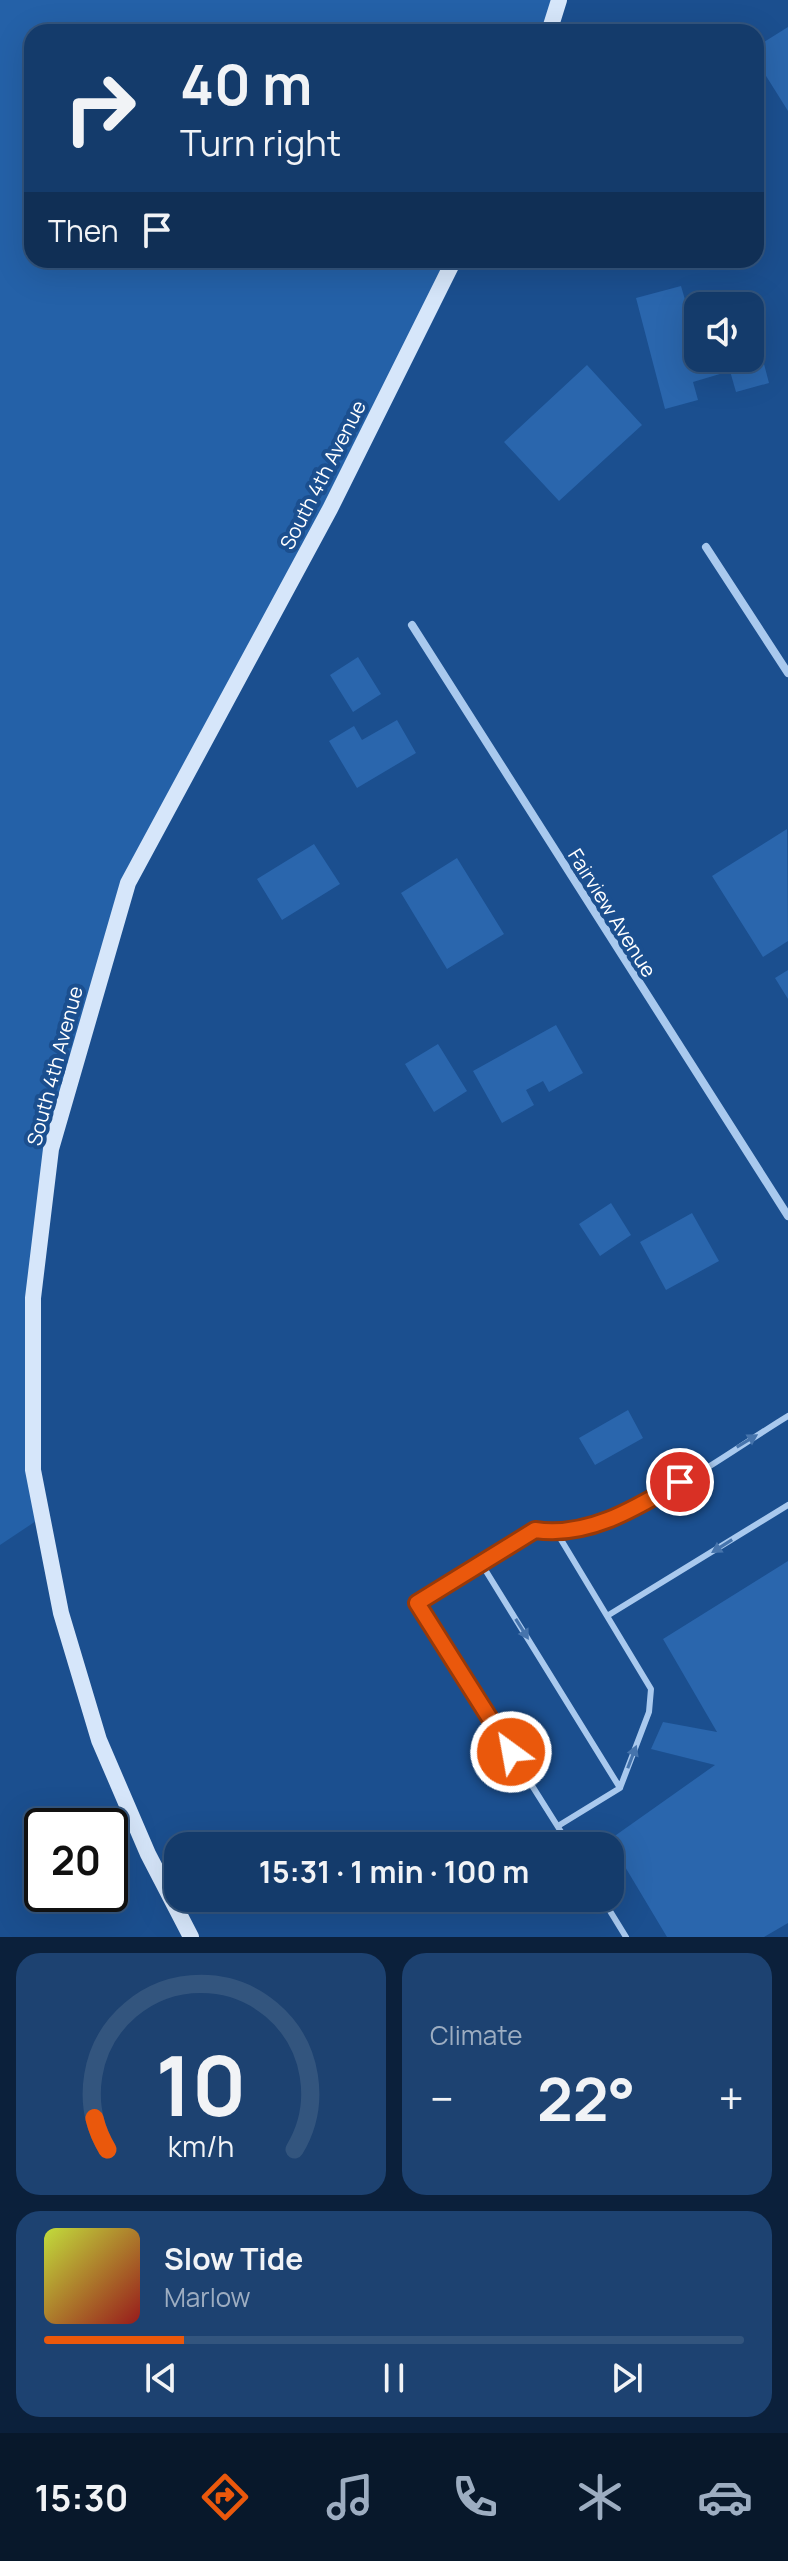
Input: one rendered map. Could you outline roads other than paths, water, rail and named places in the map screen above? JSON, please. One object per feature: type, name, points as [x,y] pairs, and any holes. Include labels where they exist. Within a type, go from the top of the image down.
[{"type":"street","points":[[552,24],[559,0]]},
{"type":"street","name":"South 4th Avenue","points":[[191,1937],[148,1854],[99,1740],[61,1613],[33,1470],[33,1298],[51,1149],[128,883],[330,509],[450,268]]},
{"type":"street","points":[[706,547],[788,673]]},
{"type":"street","name":"Fairview Avenue","points":[[412,625],[788,1216]]},
{"type":"lane","points":[[562,1832],[417,1603],[535,1530],[557,1533],[625,1514],[788,1416]]},
{"type":"lane","points":[[607,1616],[788,1505]]},
{"type":"lane","points":[[557,1533],[651,1689],[649,1712],[620,1788],[558,1826]]},
{"type":"lane","points":[[481,1563],[620,1788]]},
{"type":"lane","points":[[611,1912],[626,1937]]}]
